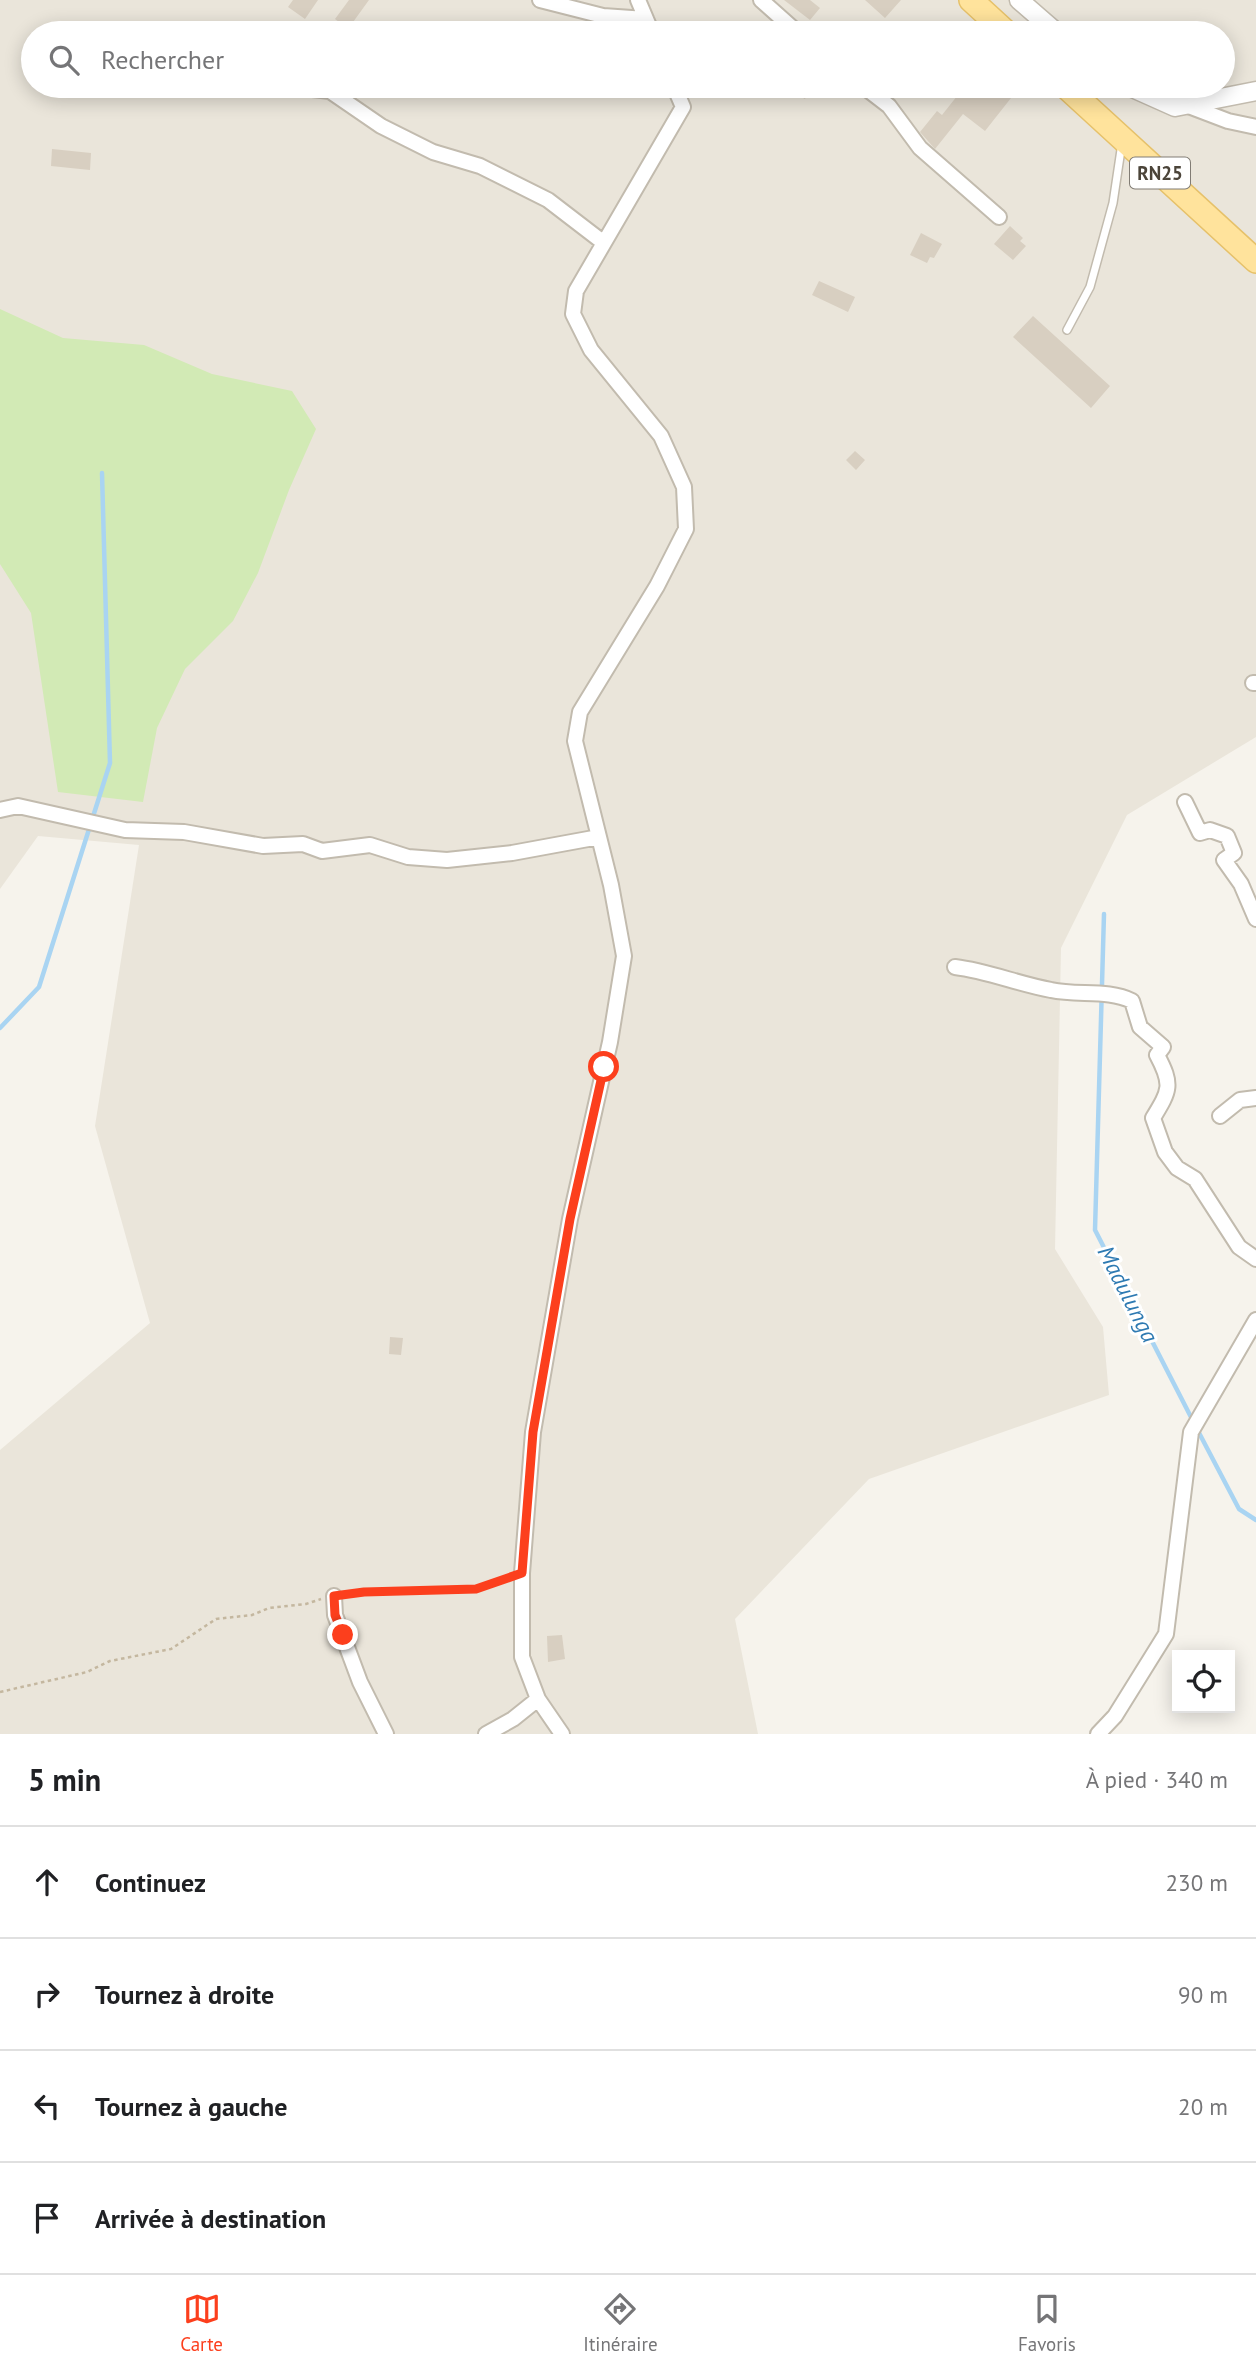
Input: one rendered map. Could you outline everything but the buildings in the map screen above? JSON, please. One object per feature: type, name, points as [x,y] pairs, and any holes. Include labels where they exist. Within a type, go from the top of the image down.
[{"type":"main road","points":[[971,0],[994,21]]},
{"type":"main road","name":"RN25","points":[[1078,98],[1256,261]]},
{"type":"street","points":[[540,0],[603,16],[646,19],[638,0]]},
{"type":"street","points":[[761,0],[785,21]]},
{"type":"street","points":[[1019,0],[1043,21]]},
{"type":"street","points":[[1235,95],[1256,91]]},
{"type":"street","points":[[341,98],[391,131],[433,152],[480,166],[548,200],[604,243]]},
{"type":"street","points":[[562,1734],[538,1699],[522,1657],[522,1573],[533,1432],[570,1219],[610,1042],[624,956],[575,741],[580,712],[650,598],[687,528],[684,487],[661,436],[591,350],[573,314],[576,291],[682,107],[679,98]]},
{"type":"street","points":[[879,98],[889,106],[920,148],[999,217]]},
{"type":"street","points":[[1155,98],[1175,107],[1221,98]]},
{"type":"street","points":[[1186,105],[1228,121],[1256,127]]},
{"type":"street","points":[[1185,802],[1200,833],[1210,831],[1227,835],[1234,853],[1224,860],[1241,884],[1256,919]]},
{"type":"street","points":[[0,810],[18,806],[125,830],[184,832],[263,846],[303,844],[322,851],[370,845],[408,857],[447,860],[512,853],[599,837]]},
{"type":"street","points":[[955,967],[983,970],[1054,991],[1090,995],[1118,994],[1132,1001],[1140,1027],[1163,1046],[1157,1055],[1169,1077],[1168,1093],[1153,1118],[1165,1152],[1177,1168],[1195,1180],[1239,1247],[1256,1259]]},
{"type":"street","points":[[1220,1116],[1240,1100],[1256,1098]]},
{"type":"street","points":[[1098,1734],[1115,1716],[1166,1634],[1191,1432],[1256,1320]]},
{"type":"street","points":[[334,1596],[335,1615],[360,1682],[386,1734]]},
{"type":"street","points":[[486,1734],[513,1719],[538,1699]]},
{"type":"lane","points":[[1067,330],[1090,287],[1113,203],[1122,139]]},
{"type":"path","points":[[0,1692],[87,1672],[110,1661],[171,1649],[216,1619],[253,1615],[269,1608],[306,1604],[334,1596],[364,1592],[476,1589],[522,1573]]},
{"type":"shaded area","points":[[0,0],[1256,0],[1256,737],[1127,815],[1061,948],[1055,1249],[1103,1327],[1109,1395],[869,1479],[735,1619],[758,1734],[0,1734],[0,1450],[150,1323],[95,1126],[139,845],[38,836],[0,889]]},
{"type":"green space","points":[[0,309],[63,338],[144,345],[212,374],[292,391],[316,429],[289,490],[258,573],[233,621],[185,669],[157,728],[143,802],[58,792],[31,613],[0,564]]},
{"type":"waterway","points":[[0,1028],[39,987],[110,763],[102,473]]},
{"type":"waterway","name":"Madulunga","points":[[1104,914],[1095,1230],[1193,1421]]},
{"type":"waterway","name":"Madulunga","points":[[1197,1429],[1239,1509],[1256,1520]]},
{"type":"route","points":[[343,1635],[335,1615],[334,1596],[364,1592],[476,1589],[522,1573],[533,1432],[570,1219],[604,1067]]}]
